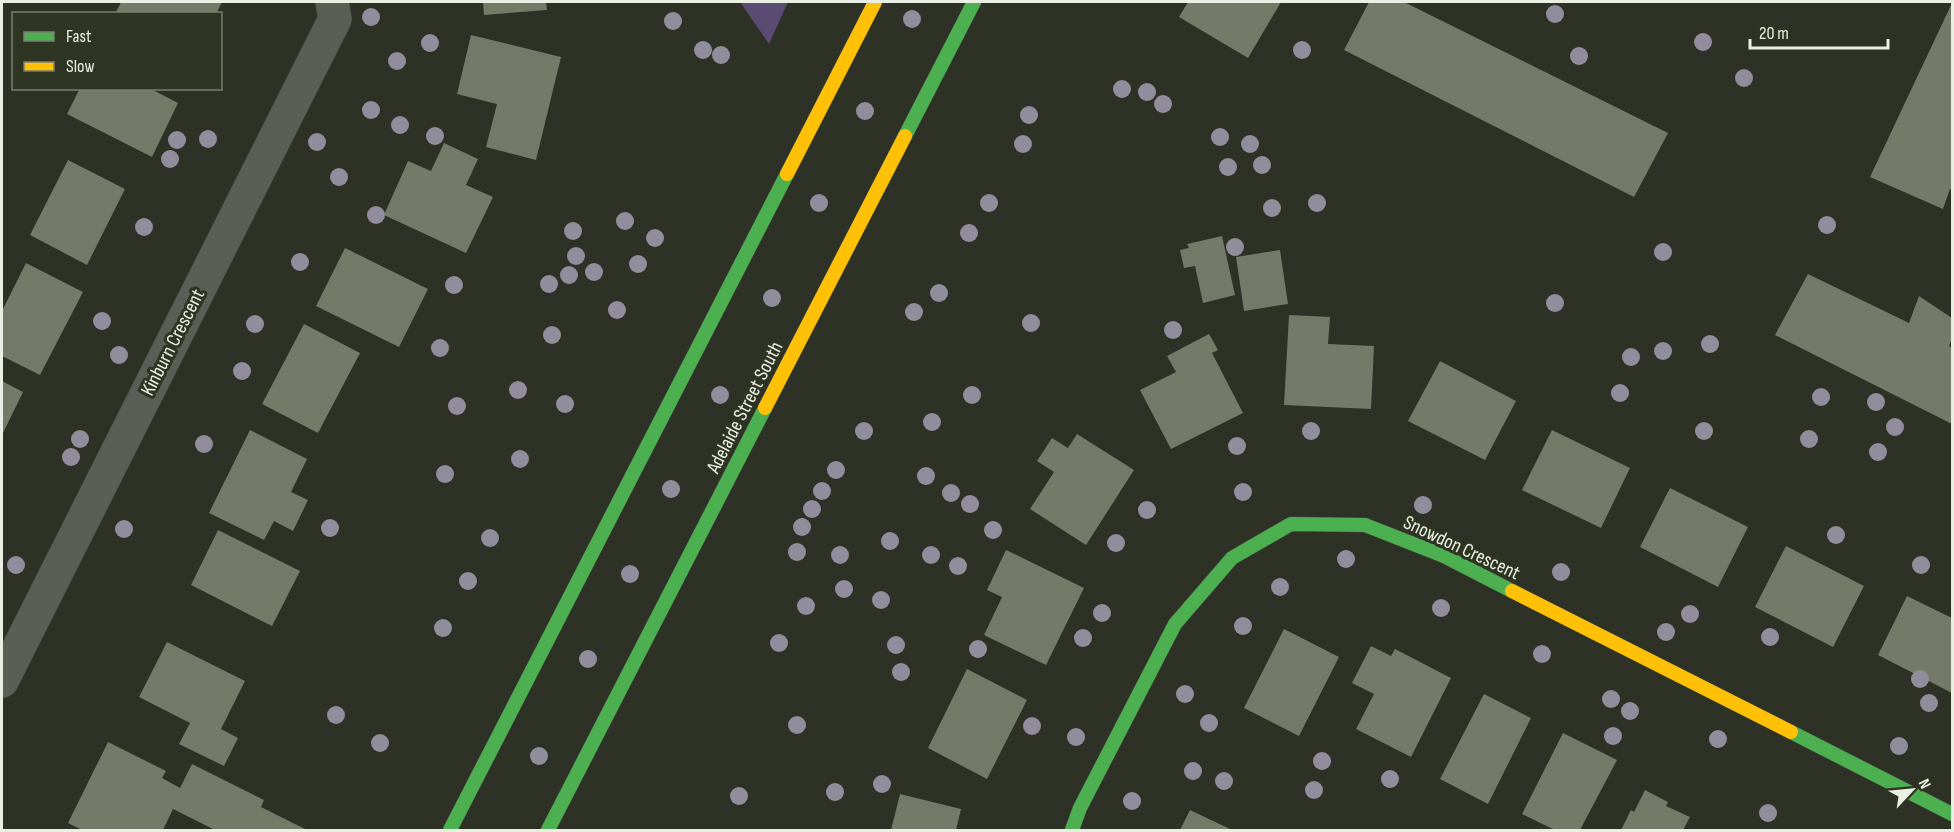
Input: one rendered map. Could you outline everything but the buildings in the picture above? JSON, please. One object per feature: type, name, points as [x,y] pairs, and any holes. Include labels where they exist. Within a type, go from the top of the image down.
[{"type":"street","name":"Kinburn Crescent","points":[[2,681],[335,20],[332,2]]},
{"type":"street","points":[[450,831],[875,2]]},
{"type":"street","name":"Adelaide Street South","points":[[548,831],[974,2]]},
{"type":"street","name":"Snowdon Crescent","points":[[1072,831],[1080,808],[1175,624],[1232,558],[1291,524],[1365,525],[1444,556],[1953,814]]},
{"type":"shaded area","points":[[740,2],[788,2],[769,44]]},
{"type":"traffic: fast","points":[[905,136],[974,2]]},
{"type":"traffic: fast","points":[[450,830],[787,174]]},
{"type":"traffic: fast","points":[[548,830],[765,408]]},
{"type":"traffic: fast","points":[[1072,830],[1080,808],[1175,624],[1232,558],[1291,524],[1365,525],[1444,556],[1512,591]]},
{"type":"traffic: fast","points":[[1791,732],[1952,814]]},
{"type":"traffic: slow","points":[[787,174],[875,2]]},
{"type":"traffic: slow","points":[[765,408],[905,136]]},
{"type":"traffic: slow","points":[[1512,591],[1791,732]]}]
